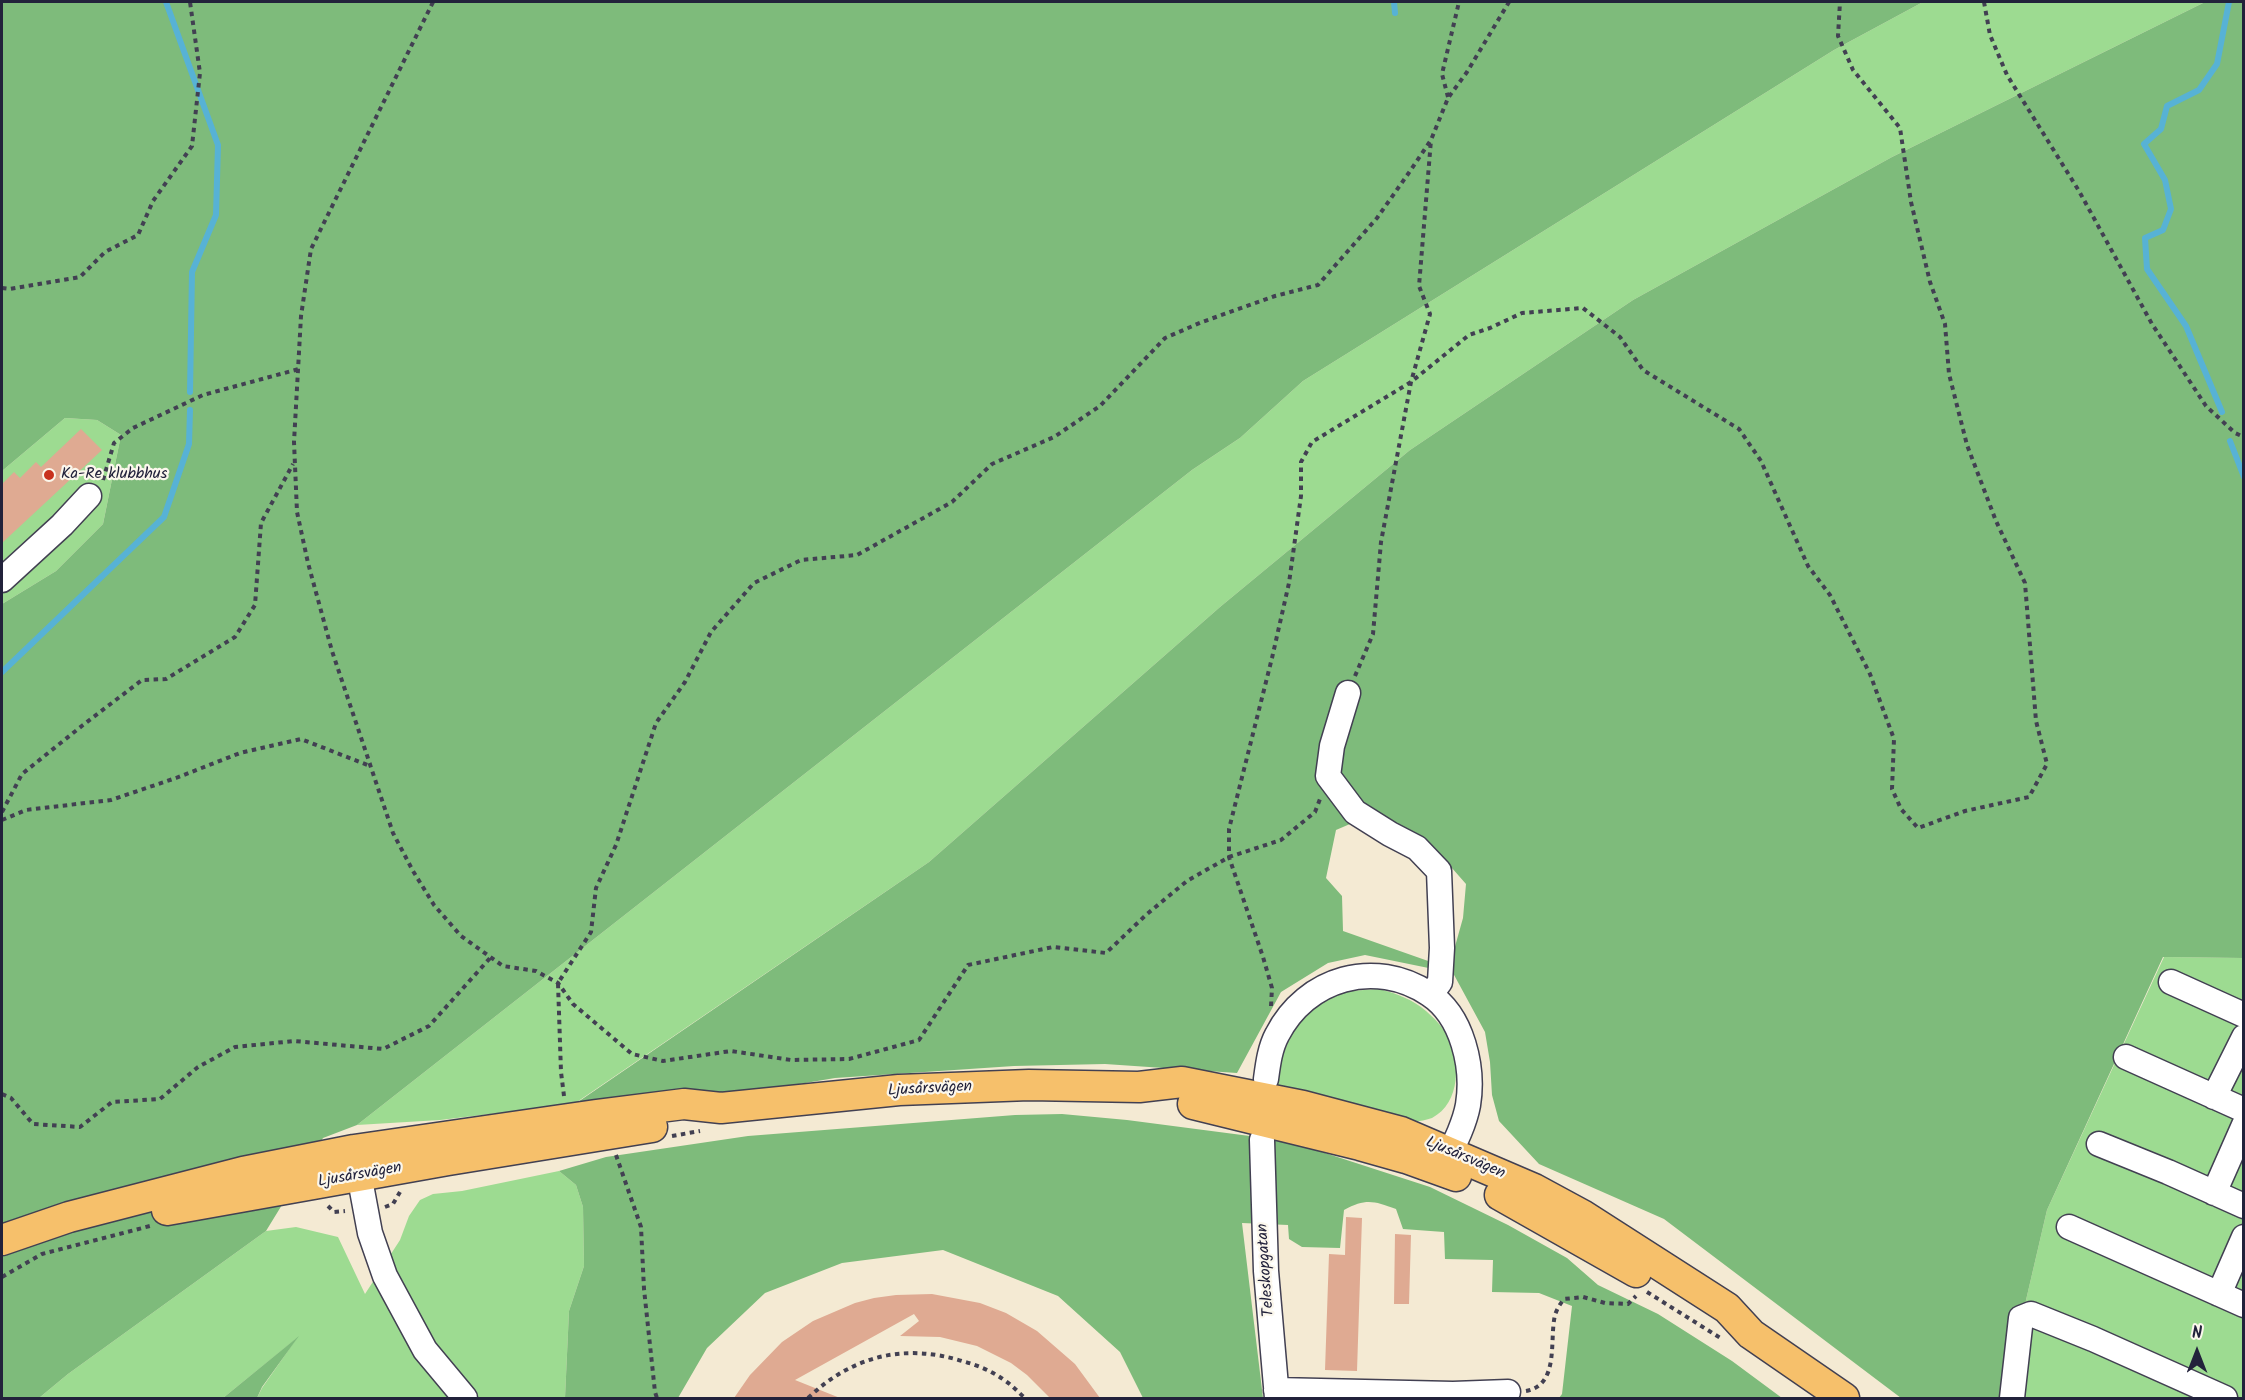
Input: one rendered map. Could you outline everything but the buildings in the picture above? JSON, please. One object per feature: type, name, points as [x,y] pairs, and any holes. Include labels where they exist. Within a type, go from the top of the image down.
[{"type":"main road","name":"Ljusårsvägen","points":[[2,1240],[69,1217],[243,1172],[357,1163],[448,1160],[687,1121],[898,1090],[1029,1085],[1139,1087],[1177,1102],[1296,1128],[1406,1158],[1446,1161],[1487,1189],[1609,1256],[1718,1322],[1738,1338],[1844,1398]]},
{"type":"main road","name":"Ljusårsvägen","points":[[2,1257],[62,1235],[357,1163]]},
{"type":"street","points":[[2,580],[62,525],[89,496]]},
{"type":"street","points":[[1348,693],[1332,746],[1328,776],[1355,812],[1417,848],[1438,871],[1442,948],[1440,982],[1431,994]]},
{"type":"street","points":[[1266,1079],[1269,1055],[1274,1042],[1286,1018],[1306,998],[1327,985],[1365,975],[1407,982],[1431,994],[1454,1022],[1467,1057],[1469,1085],[1467,1108],[1446,1161]]},
{"type":"street","points":[[2172,982],[2244,1014]]},
{"type":"street","points":[[2214,1097],[2244,1037]]},
{"type":"street","points":[[2126,1057],[2244,1110]]},
{"type":"street","points":[[2214,1193],[2244,1125]]},
{"type":"street","name":"Teleskopgatan","points":[[1262,1140],[1266,1271],[1276,1394]]},
{"type":"street","points":[[2099,1144],[2244,1206]]},
{"type":"street","points":[[357,1163],[370,1233],[385,1276],[424,1350],[465,1398]]},
{"type":"street","points":[[2069,1227],[2244,1305]]},
{"type":"street","points":[[2219,1294],[2244,1237]]},
{"type":"street","points":[[2012,1398],[2021,1318],[2031,1314],[2225,1398]]},
{"type":"street","points":[[1276,1394],[1508,1392]]},
{"type":"path","points":[[2,288],[10,289],[80,277],[105,252],[138,235],[153,201],[192,146],[200,74],[190,2]]},
{"type":"path","points":[[433,2],[311,249],[301,316],[295,461],[297,512],[308,563],[332,651],[393,833],[434,905],[461,936],[503,966],[536,971],[558,983],[573,1004],[632,1054],[663,1061],[730,1051],[791,1060],[849,1059],[919,1040],[968,965],[1053,948],[1106,953],[1147,914],[1187,881],[1228,857],[1281,840],[1315,812],[1328,776]]},
{"type":"path","points":[[1448,98],[1442,74],[1459,2]]},
{"type":"path","points":[[565,1099],[561,1072],[558,983],[591,932],[596,888],[616,845],[656,723],[686,682],[711,632],[754,583],[801,561],[857,555],[952,502],[992,464],[1054,437],[1100,406],[1165,338],[1275,296],[1318,285],[1377,218],[1431,140],[1448,98],[1467,72],[1509,2]]},
{"type":"path","points":[[1274,1042],[1270,1024],[1272,988],[1228,857],[1229,829],[1289,583],[1300,496],[1300,462],[1312,442],[1411,381],[1469,335],[1522,313],[1583,308],[1620,337],[1643,370],[1739,429],[1761,461],[1808,567],[1830,595],[1870,674],[1894,739],[1892,789],[1900,809],[1918,828],[1965,811],[2030,797],[2047,764],[2036,722],[2025,583],[1996,521],[1967,445],[1949,374],[1946,324],[1930,282],[1911,202],[1900,128],[1853,70],[1839,36],[1840,2]]},
{"type":"path","points":[[1984,2],[1990,35],[2007,75],[2079,190],[2152,324],[2206,405],[2235,433],[2244,437]]},
{"type":"path","points":[[1348,693],[1373,634],[1381,542],[1411,381],[1430,314],[1419,286],[1431,140]]},
{"type":"path","points":[[89,496],[102,483],[114,443],[133,428],[203,395],[298,369]]},
{"type":"path","points":[[2,812],[22,774],[142,680],[166,679],[235,637],[255,605],[261,523],[295,461]]},
{"type":"path","points":[[2,820],[26,810],[111,800],[240,753],[301,740],[370,767]]},
{"type":"path","points":[[2,1094],[11,1098],[33,1124],[80,1127],[112,1102],[160,1099],[198,1067],[235,1047],[294,1041],[383,1049],[429,1026],[491,957]]},
{"type":"path","points":[[669,1136],[712,1119]]},
{"type":"path","points":[[612,1146],[641,1227],[644,1289],[657,1398]]},
{"type":"path","points":[[387,1207],[393,1203],[407,1184]]},
{"type":"path","points":[[1508,1392],[1532,1390],[1546,1379],[1551,1361],[1555,1315],[1564,1299],[1573,1296],[1605,1303],[1628,1304],[1642,1289],[1738,1338]]},
{"type":"path","points":[[808,1398],[838,1374],[871,1359],[889,1354],[921,1352],[980,1366],[1004,1380],[1025,1398]]},
{"type":"green space","points":[[2,2],[1923,2],[1834,50],[1303,381],[1240,438],[1192,470],[357,1125],[323,1138],[266,1231],[68,1374],[39,1398],[2,1398],[2,604],[56,571],[103,524],[121,435],[97,420],[65,418],[2,471]]},
{"type":"green space","points":[[1923,2],[2205,2],[1892,157],[1633,300],[1410,450],[1220,607],[929,862],[574,1104],[440,1120],[357,1125],[1192,470],[1240,438],[1303,381],[1834,50]]},
{"type":"green space","points":[[2205,2],[2243,2],[2243,958],[2163,957],[2047,1210],[2009,1373],[2008,1398],[1901,1398],[1664,1219],[1539,1164],[1499,1121],[1492,1095],[1485,1032],[1453,973],[1365,955],[1328,963],[1281,992],[1237,1073],[1105,1064],[1014,1066],[835,1078],[752,1092],[575,1104],[929,862],[1220,607],[1410,450],[1633,300],[1892,157]],"holes":[[[1357,821],[1437,851],[1466,884],[1463,918],[1454,950],[1431,962],[1343,931],[1342,896],[1326,878],[1336,830]]]},
{"type":"green space","points":[[65,418],[97,420],[121,435],[103,524],[56,571],[2,604],[2,471]]},
{"type":"green space","points":[[2164,957],[2243,958],[2243,1398],[2008,1398],[2009,1373],[2047,1210]]},
{"type":"green space","points":[[1380,989],[1404,997],[1421,1007],[1438,1022],[1447,1035],[1455,1056],[1456,1080],[1449,1102],[1442,1111],[1432,1118],[1414,1122],[1277,1086],[1282,1056],[1295,1027],[1322,1002],[1348,991]]},
{"type":"green space","points":[[1062,1114],[1288,1141],[1430,1187],[1508,1225],[1567,1258],[1598,1285],[1658,1314],[1732,1361],[1782,1398],[1559,1398],[1562,1394],[1572,1306],[1539,1293],[1492,1292],[1493,1260],[1445,1259],[1444,1232],[1403,1229],[1396,1209],[1382,1204],[1364,1202],[1344,1210],[1340,1248],[1302,1247],[1289,1239],[1288,1225],[1242,1223],[1263,1398],[1143,1398],[1120,1352],[1058,1296],[943,1250],[842,1263],[765,1293],[707,1348],[678,1398],[565,1398],[569,1311],[584,1266],[583,1207],[576,1185],[559,1171],[606,1157],[748,1136],[1015,1115]]},
{"type":"green space","points":[[559,1171],[576,1185],[583,1207],[584,1266],[569,1311],[565,1398],[257,1398],[297,1338],[223,1398],[39,1398],[68,1374],[266,1231],[296,1227],[338,1237],[365,1294],[400,1240],[409,1216],[420,1200],[433,1194],[462,1191]]},
{"type":"green space","points":[[299,1336],[262,1387],[257,1398],[223,1398]]},
{"type":"waterway","points":[[166,2],[218,145],[216,215],[192,272],[190,392]]},
{"type":"waterway","points":[[1394,2],[1395,13]]},
{"type":"waterway","points":[[2222,412],[2186,326],[2147,269],[2145,238],[2163,230],[2171,209],[2165,180],[2144,144],[2161,129],[2167,106],[2199,90],[2217,64],[2229,2]]},
{"type":"waterway","points":[[2,672],[164,517],[189,444],[190,410]]},
{"type":"waterway","points":[[2230,441],[2244,477]]},
{"type":"place","name":"Ka-Re klubbhus","points":[[49,475]]}]
